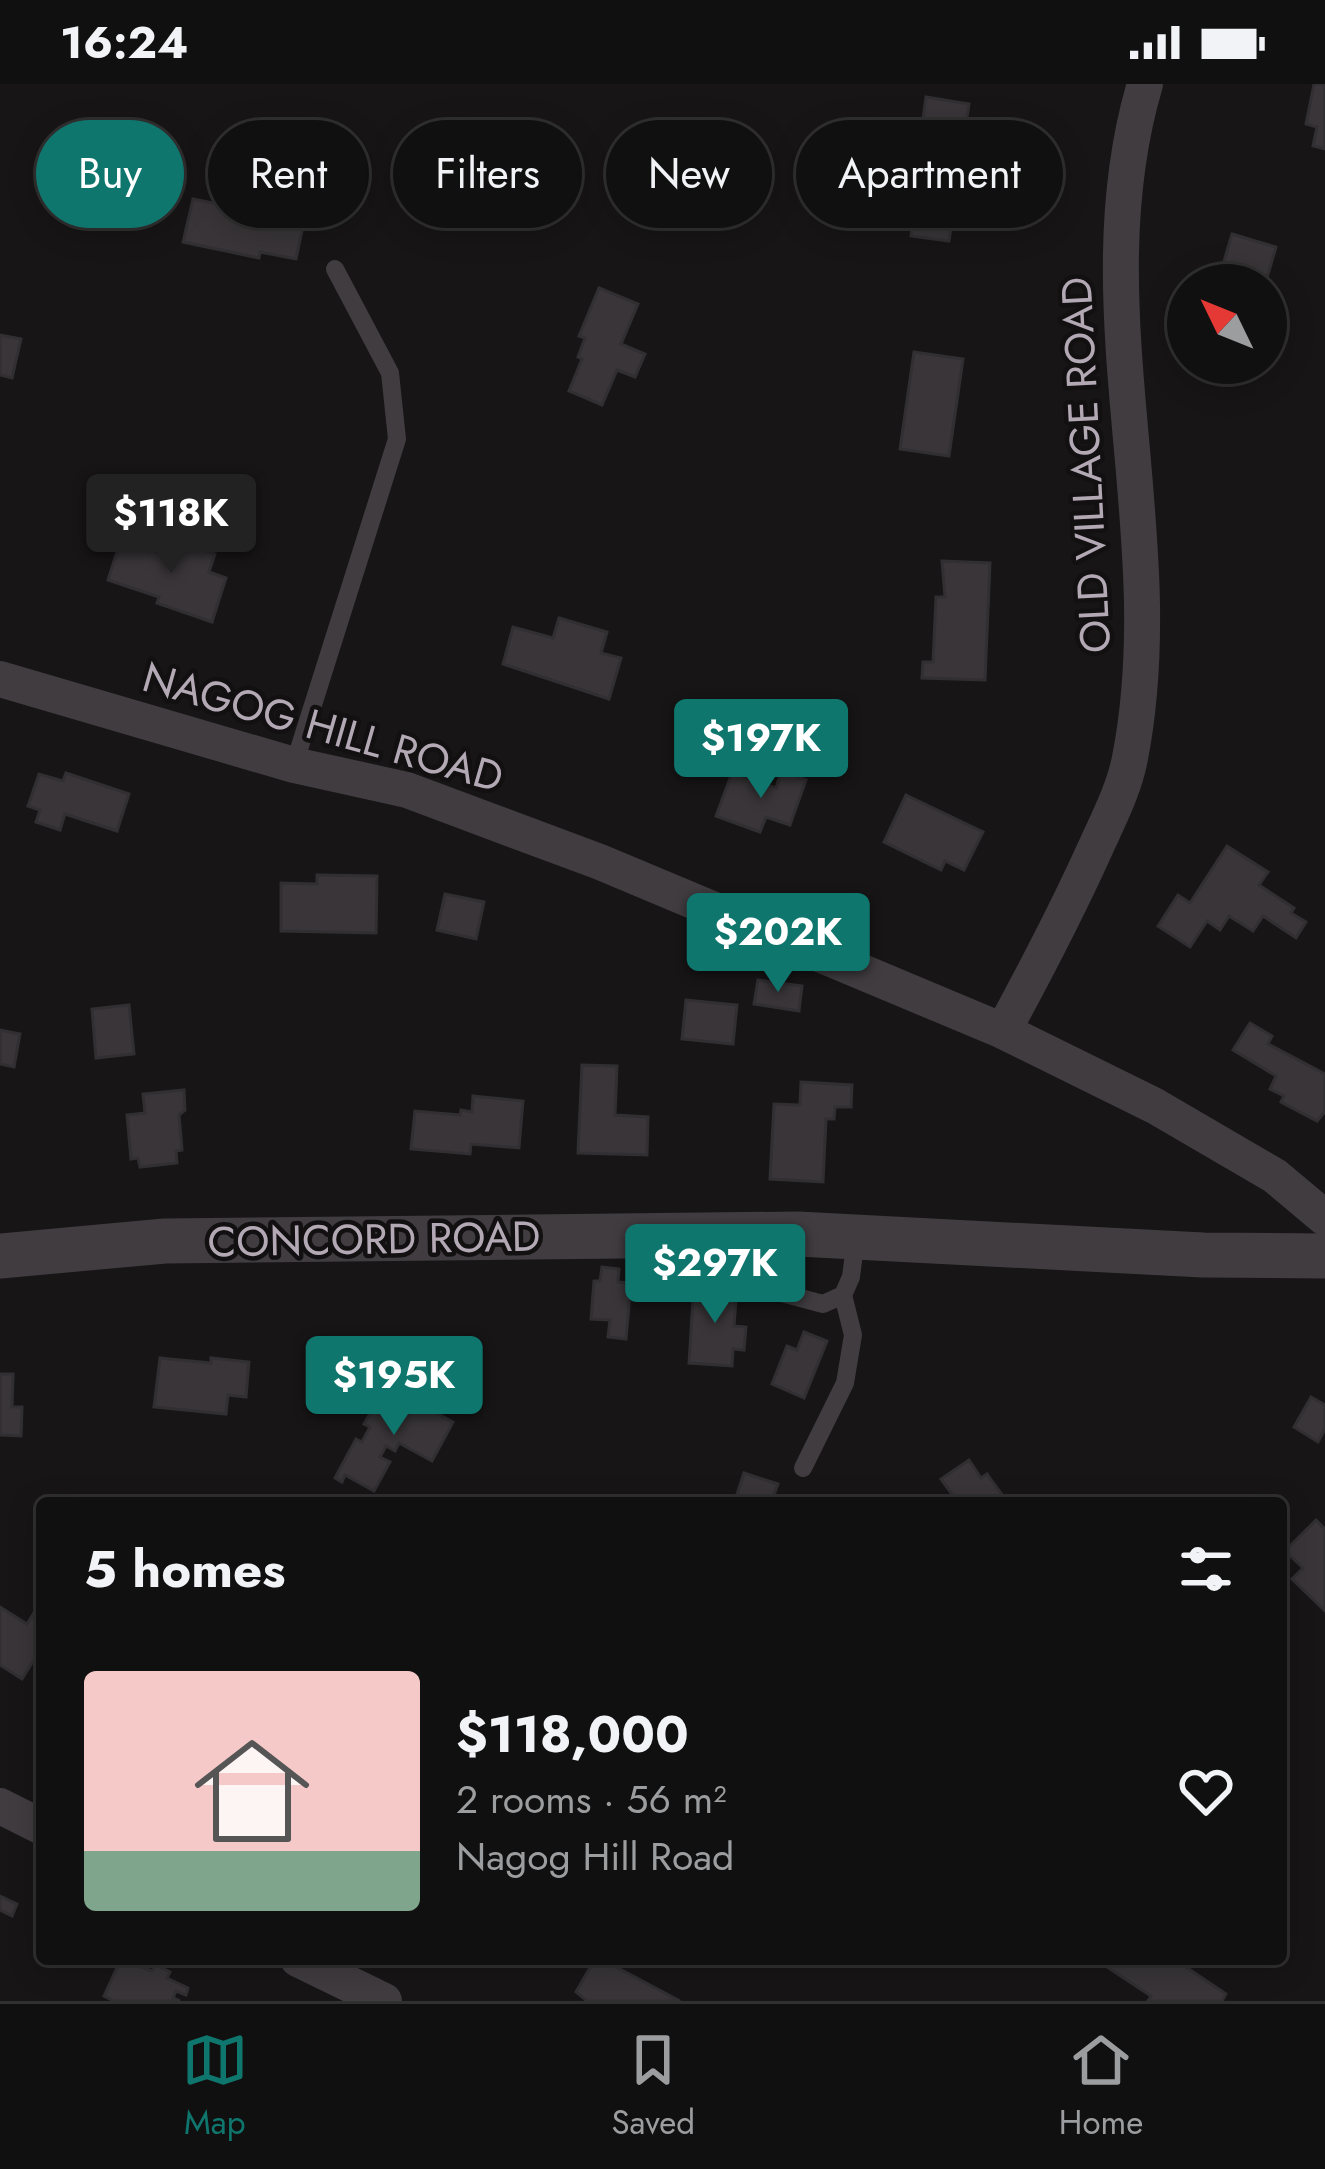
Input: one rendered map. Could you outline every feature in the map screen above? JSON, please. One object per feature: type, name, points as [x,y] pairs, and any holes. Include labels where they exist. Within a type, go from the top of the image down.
[{"type":"street","name":"OLD VILLAGE ROAD","points":[[1003,1031],[1067,913],[1130,761],[1144,600],[1122,342],[1121,249],[1127,161],[1145,84]]},
{"type":"street","name":"NAGOG HILL ROAD","points":[[0,679],[294,765],[407,790],[600,862],[1003,1031],[1155,1106],[1275,1176],[1325,1218]]},
{"type":"street","name":"CONCORD ROAD","points":[[0,1256],[165,1241],[756,1234],[1202,1255],[1325,1256]]},
{"type":"street","points":[[0,1806],[36,1824]]},
{"type":"street","points":[[310,1965],[384,2001]]},
{"type":"lane","points":[[294,765],[397,439],[390,373],[335,269]]},
{"type":"lane","points":[[756,1234],[763,1272],[775,1291],[823,1304],[843,1295]]},
{"type":"lane","points":[[803,1468],[845,1383],[853,1336],[843,1295],[851,1277],[856,1237]]},
{"type":"building","points":[[1314,84],[1325,84],[1325,149],[1313,146],[1317,127],[1306,124]]},
{"type":"building","points":[[926,97],[969,104],[967,120],[923,120]]},
{"type":"building","points":[[193,199],[208,202],[208,228],[303,228],[296,259],[260,252],[259,258],[183,242]]},
{"type":"building","points":[[912,228],[951,228],[949,241],[911,236]]},
{"type":"building","points":[[1232,234],[1276,247],[1271,264],[1223,264]]},
{"type":"building","points":[[599,288],[638,304],[621,344],[645,354],[635,377],[617,370],[602,405],[569,391],[582,359],[578,357],[585,338],[579,336]]},
{"type":"building","points":[[0,335],[21,339],[12,378],[0,375]]},
{"type":"building","points":[[914,352],[963,359],[949,456],[900,449]]},
{"type":"building","points":[[166,537],[215,554],[209,572],[226,578],[212,622],[108,580],[121,539],[161,553]]},
{"type":"building","points":[[942,561],[990,563],[985,680],[922,678],[923,662],[933,662],[936,597],[945,597]]},
{"type":"building","points":[[559,618],[607,632],[601,653],[621,658],[609,699],[503,664],[513,627],[553,638]]},
{"type":"building","points":[[781,771],[806,780],[790,825],[766,817],[760,832],[716,816],[732,773],[776,788]]},
{"type":"building","points":[[66,773],[129,794],[117,831],[65,814],[60,830],[36,822],[40,810],[28,806],[39,774],[63,781]]},
{"type":"building","points":[[906,795],[983,832],[964,870],[945,861],[941,870],[884,842]]},
{"type":"building","points":[[1227,846],[1268,872],[1259,885],[1306,922],[1296,938],[1263,916],[1253,931],[1229,916],[1220,930],[1207,921],[1190,947],[1158,926],[1178,895],[1190,903]]},
{"type":"building","points":[[317,875],[377,876],[376,933],[281,931],[281,883],[317,884]]},
{"type":"building","points":[[445,894],[484,902],[476,939],[437,930]]},
{"type":"building","points":[[758,980],[802,986],[799,1011],[754,1004]]},
{"type":"building","points":[[686,1000],[737,1005],[733,1044],[682,1039]]},
{"type":"building","points":[[129,1005],[134,1054],[96,1058],[92,1009]]},
{"type":"building","points":[[1250,1023],[1272,1036],[1268,1044],[1325,1074],[1325,1112],[1317,1121],[1281,1102],[1284,1096],[1270,1089],[1276,1076],[1233,1050]]},
{"type":"building","points":[[0,1030],[20,1034],[14,1067],[0,1064]]},
{"type":"building","points":[[582,1065],[617,1066],[615,1115],[648,1117],[647,1155],[578,1153]]},
{"type":"building","points":[[801,1082],[852,1085],[851,1107],[835,1107],[834,1119],[826,1119],[823,1182],[770,1179],[774,1104],[800,1105]]},
{"type":"building","points":[[184,1090],[185,1110],[179,1115],[182,1150],[176,1151],[177,1163],[140,1167],[138,1158],[131,1159],[127,1115],[145,1113],[143,1094]]},
{"type":"building","points":[[473,1096],[523,1101],[519,1148],[471,1144],[470,1154],[411,1149],[415,1111],[472,1112]]},
{"type":"building","points":[[602,1267],[619,1269],[618,1282],[631,1283],[626,1339],[608,1337],[610,1320],[591,1319],[594,1281],[600,1281]]},
{"type":"building","points":[[694,1284],[737,1287],[734,1326],[746,1327],[744,1350],[733,1349],[732,1366],[689,1363]]},
{"type":"building","points":[[804,1332],[827,1341],[804,1398],[772,1384],[787,1346],[797,1350]]},
{"type":"building","points":[[160,1358],[249,1362],[246,1397],[228,1395],[226,1414],[154,1407]]},
{"type":"building","points":[[0,1374],[13,1374],[12,1407],[22,1407],[21,1436],[0,1435]]},
{"type":"building","points":[[393,1389],[453,1422],[432,1461],[399,1443],[395,1451],[386,1446],[380,1457],[390,1462],[374,1491],[345,1475],[342,1482],[335,1478],[356,1439],[362,1442],[370,1427],[364,1424],[373,1408],[380,1411]]},
{"type":"building","points":[[1311,1397],[1325,1405],[1325,1429],[1318,1442],[1294,1427]]},
{"type":"building","points":[[969,1460],[1004,1497],[954,1497],[941,1479]]},
{"type":"building","points":[[744,1473],[778,1484],[773,1497],[736,1497]]},
{"type":"building","points":[[1316,1520],[1325,1529],[1325,1611],[1292,1579],[1303,1568],[1287,1549]]},
{"type":"building","points":[[0,1607],[27,1624],[36,1609],[36,1657],[22,1679],[0,1665]]},
{"type":"building","points":[[0,1896],[17,1904],[12,1916],[0,1910]]},
{"type":"building","points":[[118,1965],[152,1971],[155,1965],[170,1972],[167,1978],[188,1988],[186,1995],[176,1991],[173,1998],[180,2001],[114,2001],[104,1996]]},
{"type":"building","points":[[592,1965],[612,1965],[680,2001],[587,2001],[576,1992]]},
{"type":"building","points":[[1104,1965],[1183,1965],[1226,1994],[1222,2001],[1148,2001],[1151,1996]]}]
